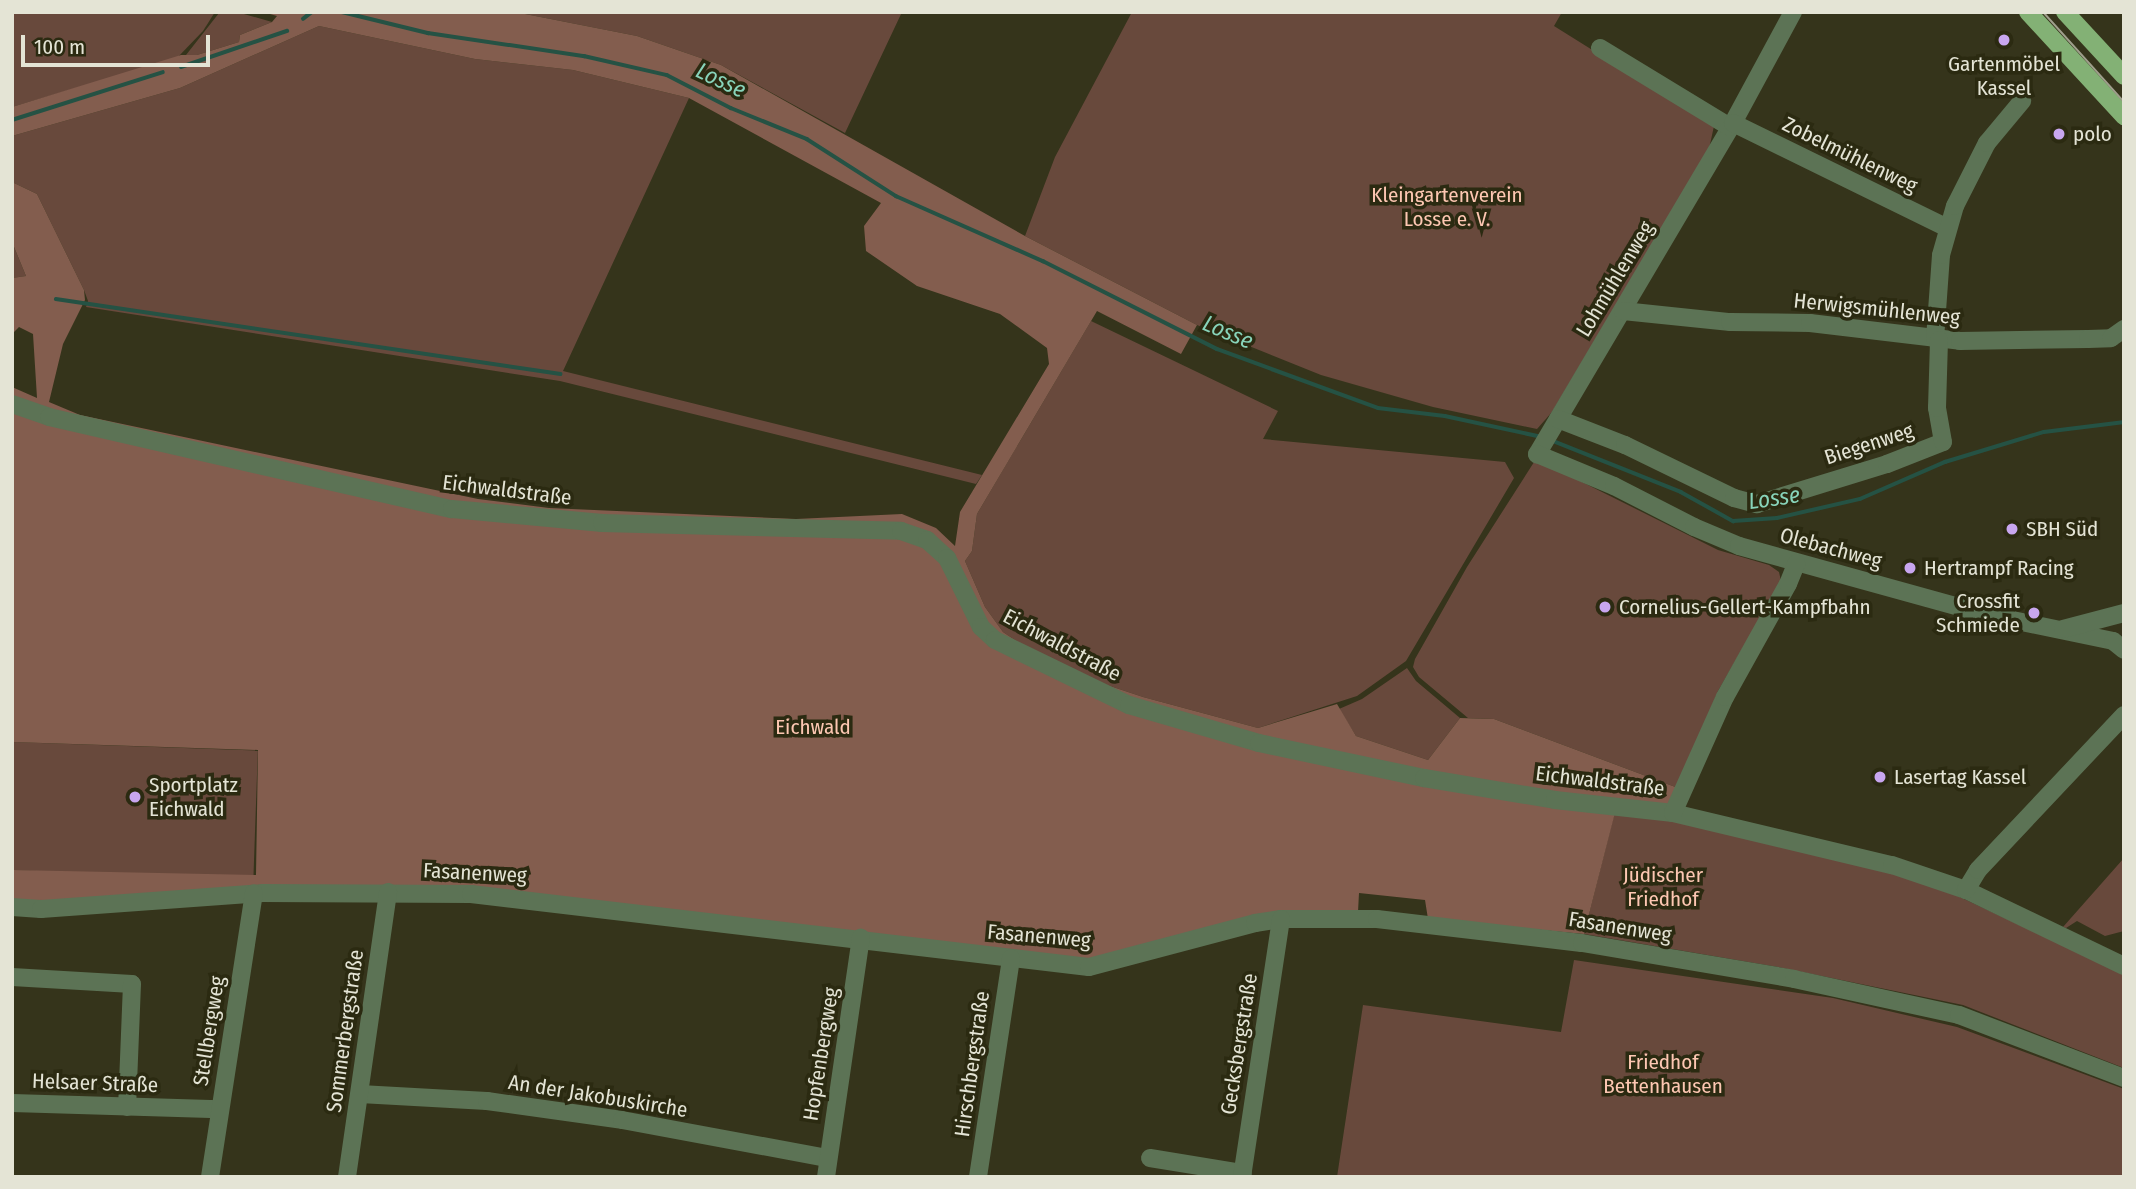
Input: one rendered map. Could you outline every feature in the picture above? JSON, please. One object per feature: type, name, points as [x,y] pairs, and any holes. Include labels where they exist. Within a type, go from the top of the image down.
[{"type":"main road","points":[[2028,12],[2124,116]]},
{"type":"main road","points":[[2065,12],[2124,76]]},
{"type":"street","name":"Lohmühlenweg","points":[[1539,451],[1731,125],[1793,12]]},
{"type":"street","points":[[1600,48],[1731,125]]},
{"type":"street","points":[[1937,339],[1941,255],[1947,228],[1955,206],[1987,144],[2022,101]]},
{"type":"street","name":"Zobelmühlenweg","points":[[1731,125],[1947,228]]},
{"type":"street","name":"Herwigsmühlenweg","points":[[1623,311],[1730,322],[1810,323],[1937,339],[2003,342],[2111,338],[2124,330]]},
{"type":"street","name":"Biegenweg","points":[[1556,422],[1625,444],[1734,498],[1756,504],[1887,464],[1943,442],[1937,408],[1937,339]]},
{"type":"street","name":"Eichwaldstraße","points":[[12,404],[49,417],[452,509],[601,523],[901,531],[927,540],[947,558],[981,627],[995,640],[1129,705],[1259,743],[1424,778],[1555,800],[1673,813],[1892,865],[1966,890],[2124,966]]},
{"type":"street","name":"Olebachweg","points":[[1539,451],[1694,527],[1739,546],[1796,564],[2054,631],[2113,641],[2124,650]]},
{"type":"street","points":[[1673,813],[1725,697],[1788,584],[1796,564]]},
{"type":"street","points":[[2054,631],[2124,613]]},
{"type":"street","points":[[1966,890],[1978,870],[2124,715]]},
{"type":"street","name":"Fasanenweg","points":[[12,907],[41,909],[254,893],[388,892],[540,900],[722,925],[1089,967],[1226,930],[1281,919],[1377,919],[1582,943],[1794,979],[1959,1015],[2124,1078]]},
{"type":"street","name":"Sommerbergstraße","points":[[347,1177],[388,892]]},
{"type":"street","name":"Stellbergweg","points":[[210,1177],[254,893]]},
{"type":"street","name":"Gecksbergstraße","points":[[1242,1175],[1281,919]]},
{"type":"street","name":"Hopfenbergweg","points":[[825,1177],[861,939]]},
{"type":"street","name":"Hirschbergstraße","points":[[978,1177],[1011,958]]},
{"type":"street","points":[[12,977],[132,984],[127,1107]]},
{"type":"street","name":"An der Jakobuskirche","points":[[360,1094],[514,1105],[622,1120],[828,1158]]},
{"type":"street","name":"Helsaer Straße","points":[[12,1103],[219,1109]]},
{"type":"street","points":[[1150,1158],[1242,1175]]},
{"type":"green space","points":[[12,12],[215,12],[203,31],[177,58],[12,107]]},
{"type":"green space","points":[[237,12],[272,22],[240,35],[239,42],[197,55],[186,55],[219,13]]},
{"type":"green space","name":"Eichwald","points":[[263,12],[515,12],[637,36],[721,65],[1025,236],[1197,325],[1181,354],[1097,311],[977,514],[972,551],[965,561],[985,607],[1003,632],[1036,654],[1080,676],[1143,697],[1258,728],[1337,704],[1356,736],[1428,760],[1460,718],[1494,719],[1678,788],[1671,806],[1618,801],[1584,934],[1428,919],[1425,900],[1359,893],[1358,912],[1267,926],[1090,971],[544,905],[399,896],[12,911],[12,845],[13,870],[256,875],[258,750],[12,742],[12,387],[37,398],[33,334],[19,327],[12,334],[12,278],[26,276],[12,242],[12,182],[37,194],[84,290],[85,300],[63,344],[49,402],[80,415],[478,499],[549,508],[796,519],[902,514],[936,528],[955,546],[960,512],[1049,364],[1047,348],[1000,314],[917,286],[866,251],[864,226],[881,203],[689,98],[573,70],[475,59],[319,26],[180,88],[12,136],[12,107],[181,55],[197,55],[239,42],[240,35],[272,22],[277,16]]},
{"type":"green space","points":[[515,12],[902,12],[845,133],[721,65],[637,36]]},
{"type":"green space","name":"Kleingartenverein Losse e. V.","points":[[1132,12],[1562,12],[1554,26],[1714,126],[1709,149],[1552,412],[1537,429],[1433,407],[1321,375],[1197,325],[1025,236],[1055,157]]},
{"type":"green space","points":[[319,26],[475,59],[573,70],[689,98],[563,371],[982,475],[976,484],[560,381],[86,307],[88,301],[84,290],[37,194],[12,182],[12,136],[180,88]]},
{"type":"green space","points":[[12,242],[26,276],[12,278]]},
{"type":"green space","points":[[1091,321],[1278,411],[1263,439],[1505,462],[1514,478],[1406,661],[1357,696],[1258,728],[1143,697],[1080,676],[1036,654],[1003,632],[985,607],[965,561],[972,551],[977,514]]},
{"type":"green space","name":"Cornelius-Gellert-Kampfbahn","points":[[1536,459],[1718,550],[1769,565],[1779,572],[1781,581],[1718,691],[1678,788],[1494,719],[1468,718],[1419,677],[1413,667],[1467,567]]},
{"type":"green space","points":[[1407,668],[1416,681],[1460,718],[1428,760],[1356,736],[1339,709],[1362,699]]},
{"type":"green space","name":"Sportplatz Eichwald","points":[[12,742],[258,751],[253,879],[12,870]]},
{"type":"green space","name":"Jüdischer Friedhof","points":[[1615,811],[1655,816],[1891,870],[1932,884],[2124,974],[2124,1068],[1963,1005],[1778,967],[1584,934]]},
{"type":"green space","points":[[2124,858],[2124,931],[2105,936],[2077,921],[2066,928],[2063,927]]},
{"type":"green space","name":"Friedhof Bettenhausen","points":[[1574,960],[1833,998],[1957,1027],[2124,1089],[2124,1177],[1337,1177],[1363,1005],[1561,1032]]},
{"type":"waterway","points":[[303,19],[312,12]]},
{"type":"waterway","name":"Losse","points":[[342,12],[428,33],[584,56],[667,75],[731,108],[807,139],[896,196],[1043,261],[1217,349],[1378,408],[1445,416],[1542,437]]},
{"type":"waterway","points":[[181,67],[287,31]]},
{"type":"waterway","points":[[12,120],[163,72]]},
{"type":"waterway","points":[[56,299],[560,374]]},
{"type":"waterway","name":"Losse","points":[[1553,441],[1681,492],[1733,521],[1777,518],[1860,499],[1945,462],[2044,432],[2124,422]]},
{"type":"tram line","points":[[2043,12],[2124,102]]},
{"type":"place","name":"Gartenmöbel Kassel","points":[[2004,40]]},
{"type":"place","name":"polo","points":[[2059,134]]},
{"type":"place","name":"SBH Süd","points":[[2012,529]]},
{"type":"place","name":"Hertrampf Racing","points":[[1910,568]]},
{"type":"place","name":"Cornelius-Gellert-Kampfbahn","points":[[1605,607]]},
{"type":"place","name":"Crossfit Schmiede","points":[[2034,613]]},
{"type":"place","name":"Lasertag Kassel","points":[[1880,777]]},
{"type":"place","name":"Sportplatz Eichwald","points":[[135,797]]}]
